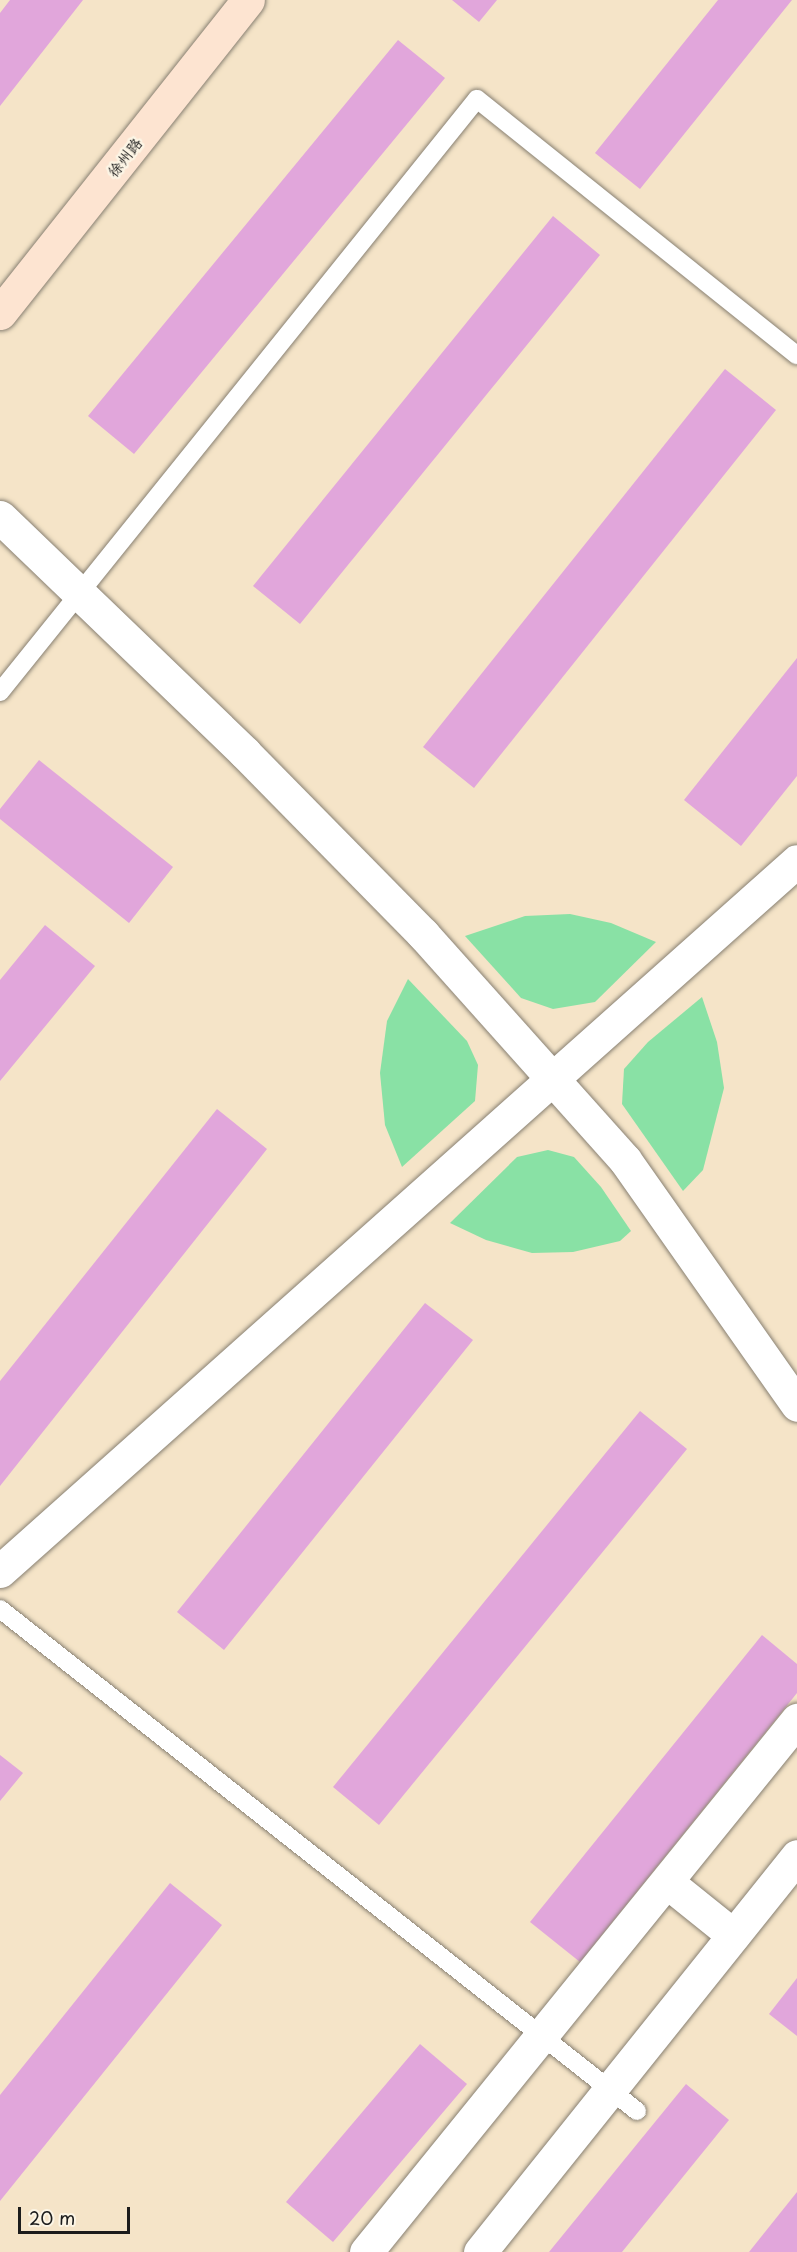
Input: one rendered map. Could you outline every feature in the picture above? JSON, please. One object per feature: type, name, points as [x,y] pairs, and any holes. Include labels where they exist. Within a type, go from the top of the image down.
[{"type":"street","name":"徐州路","points":[[0,313],[248,0]]},
{"type":"street","points":[[0,517],[245,753],[423,934],[625,1160],[797,1405]]},
{"type":"street","points":[[0,1571],[797,861]]},
{"type":"street","points":[[366,2252],[797,1720]]},
{"type":"street","points":[[480,2252],[797,1856]]},
{"type":"street","points":[[667,1882],[733,1935]]},
{"type":"lane","points":[[0,692],[78,592],[477,99],[797,355]]},
{"type":"lane","points":[[0,1609],[637,2111]]},
{"type":"green space","points":[[570,914],[611,923],[656,942],[595,1002],[553,1009],[521,998],[465,936],[525,916]]},
{"type":"green space","points":[[408,979],[467,1041],[478,1065],[475,1101],[402,1167],[385,1125],[380,1073],[387,1021]]},
{"type":"green space","points":[[702,997],[717,1042],[724,1088],[703,1170],[683,1191],[622,1104],[624,1069],[648,1042]]},
{"type":"green space","points":[[548,1150],[574,1157],[601,1187],[631,1231],[620,1241],[573,1252],[532,1253],[486,1240],[450,1223],[517,1157]]},
{"type":"building","points":[[10,0],[83,0],[0,106],[0,13]]},
{"type":"building","points":[[452,0],[497,0],[479,22]]},
{"type":"building","points":[[718,0],[792,0],[640,189],[595,153]]},
{"type":"building","points":[[398,40],[445,78],[134,454],[88,416]]},
{"type":"building","points":[[553,216],[600,255],[300,624],[253,586]]},
{"type":"building","points":[[725,369],[776,410],[474,788],[423,747]]},
{"type":"building","points":[[797,658],[797,776],[741,846],[684,800]]},
{"type":"building","points":[[39,760],[173,867],[129,923],[0,819],[0,809]]},
{"type":"building","points":[[45,925],[95,966],[0,1081],[0,980]]},
{"type":"building","points":[[217,1109],[267,1149],[0,1486],[0,1381]]},
{"type":"building","points":[[425,1303],[473,1340],[224,1650],[177,1612]]},
{"type":"building","points":[[640,1411],[687,1449],[379,1825],[333,1787]]},
{"type":"building","points":[[762,1635],[797,1664],[797,1693],[580,1962],[530,1922]]},
{"type":"building","points":[[0,1755],[23,1773],[0,1801]]},
{"type":"building","points":[[170,1883],[222,1925],[0,2201],[0,2095]]},
{"type":"building","points":[[797,1978],[797,2036],[769,2014]]},
{"type":"building","points":[[420,2044],[467,2084],[333,2242],[286,2202]]},
{"type":"building","points":[[686,2084],[729,2120],[622,2252],[549,2252]]},
{"type":"building","points":[[797,2192],[797,2252],[749,2252]]}]
